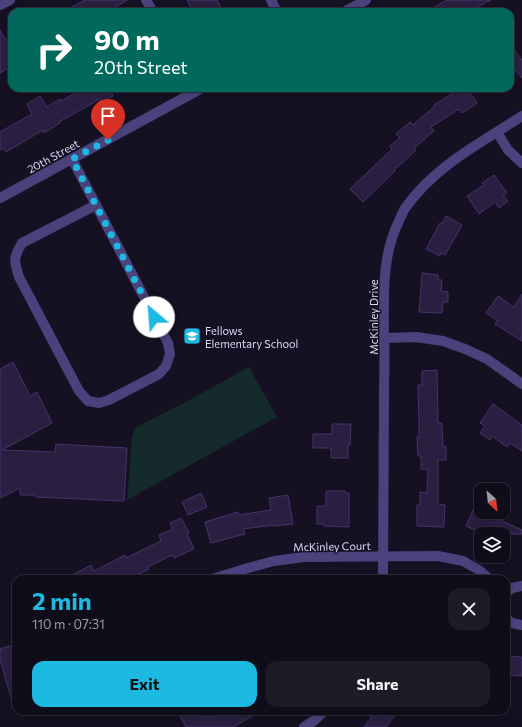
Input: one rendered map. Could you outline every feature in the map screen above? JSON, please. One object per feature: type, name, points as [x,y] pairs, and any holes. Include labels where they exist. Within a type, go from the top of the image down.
[{"type":"street","points":[[0,5],[10,0]]},
{"type":"street","points":[[351,8],[366,0]]},
{"type":"street","name":"20th Street","points":[[0,198],[193,92]]},
{"type":"street","name":"McKinley Drive","points":[[382,575],[384,290],[385,268],[389,248],[395,229],[406,208],[422,188],[440,170],[462,154],[522,116]]},
{"type":"street","points":[[497,132],[508,150],[522,163]]},
{"type":"street","points":[[72,159],[96,205],[168,343],[170,354],[166,366],[159,374],[109,400],[99,402],[88,401],[79,391],[19,277],[15,264],[16,253],[22,243],[96,205]]},
{"type":"street","points":[[384,338],[416,337],[443,341],[465,349],[487,360],[522,384]]},
{"type":"street","name":"McKinley Court","points":[[225,575],[274,561],[304,557],[438,556],[463,561],[485,575]]},
{"type":"street","points":[[510,589],[522,586]]},
{"type":"street","points":[[510,622],[522,625]]},
{"type":"street","points":[[304,727],[320,715]]},
{"type":"green space","points":[[249,367],[277,417],[127,500],[132,437],[135,428]]},
{"type":"building","points":[[85,0],[128,0],[113,8],[70,8]]},
{"type":"building","points":[[187,0],[217,0],[222,8],[191,8]]},
{"type":"building","points":[[447,0],[491,0],[476,8],[432,8]]},
{"type":"building","points":[[0,30],[8,41],[8,68],[0,73]]},
{"type":"building","points":[[514,50],[522,60],[522,78],[516,71],[514,73]]},
{"type":"building","points":[[77,92],[111,92],[113,96],[101,102],[100,99],[59,122],[60,123],[44,133],[43,130],[6,152],[4,148],[0,150],[0,132],[32,114],[27,104],[40,96],[47,107],[60,99],[61,101]]},
{"type":"building","points":[[455,92],[470,92],[477,103],[462,113],[459,109],[431,127],[434,131],[414,148],[416,150],[363,202],[350,189],[392,149],[390,146],[400,138],[396,134],[410,122],[413,125],[435,106],[434,105]]},
{"type":"building","points":[[494,175],[507,193],[503,195],[508,201],[499,208],[495,202],[479,214],[467,196],[484,185],[482,183]]},
{"type":"building","points":[[446,216],[462,225],[445,255],[440,253],[440,256],[426,249],[440,223],[442,224]]},
{"type":"building","points":[[422,273],[438,275],[438,280],[442,280],[441,291],[448,292],[448,302],[443,302],[442,313],[419,312]]},
{"type":"building","points":[[522,294],[522,341],[495,324],[497,320],[486,313],[498,296],[514,307]]},
{"type":"building","points":[[13,362],[30,396],[37,392],[52,423],[2,450],[55,452],[56,444],[127,448],[124,501],[20,495],[20,488],[0,498],[0,369]]},
{"type":"building","points":[[437,370],[438,423],[442,423],[443,447],[446,446],[446,460],[438,460],[438,504],[445,505],[444,527],[417,526],[417,505],[420,505],[420,492],[427,493],[428,469],[421,469],[421,456],[418,456],[418,385],[422,385],[422,371]]},
{"type":"building","points":[[493,404],[522,425],[522,451],[510,443],[507,447],[492,436],[490,440],[480,433],[485,426],[480,423]]},
{"type":"building","points":[[332,424],[351,424],[348,458],[331,458],[331,448],[313,448],[313,434],[332,434]]},
{"type":"building","points":[[326,491],[345,491],[345,493],[349,493],[349,527],[324,526],[324,524],[317,524],[317,506],[326,506]]},
{"type":"building","points":[[201,493],[207,507],[188,515],[182,502]]},
{"type":"building","points":[[288,495],[293,524],[243,529],[245,534],[211,543],[205,522],[238,512],[239,515],[271,510],[269,498]]},
{"type":"building","points":[[474,508],[474,519],[498,519],[522,530],[522,534],[510,534],[510,527],[474,527],[474,530],[466,526]]},
{"type":"building","points":[[181,518],[189,533],[187,534],[194,549],[174,558],[172,555],[148,567],[149,569],[137,575],[72,575],[91,565],[94,571],[125,555],[126,558],[161,541],[159,535],[173,529],[170,523]]},
{"type":"building","points":[[12,645],[12,701],[0,660],[0,649]]},
{"type":"building","points":[[510,656],[522,657],[522,676],[510,675]]},
{"type":"building","points":[[200,715],[202,718],[207,715],[212,715],[213,717],[217,715],[254,715],[233,727],[186,727],[180,716]]},
{"type":"building","points":[[369,715],[395,715],[386,727],[364,727],[372,717]]},
{"type":"place","name":"Fellows Elementary School","points":[[192,336]]},
{"type":"route","points":[[108,140],[72,159],[154,317]]}]
